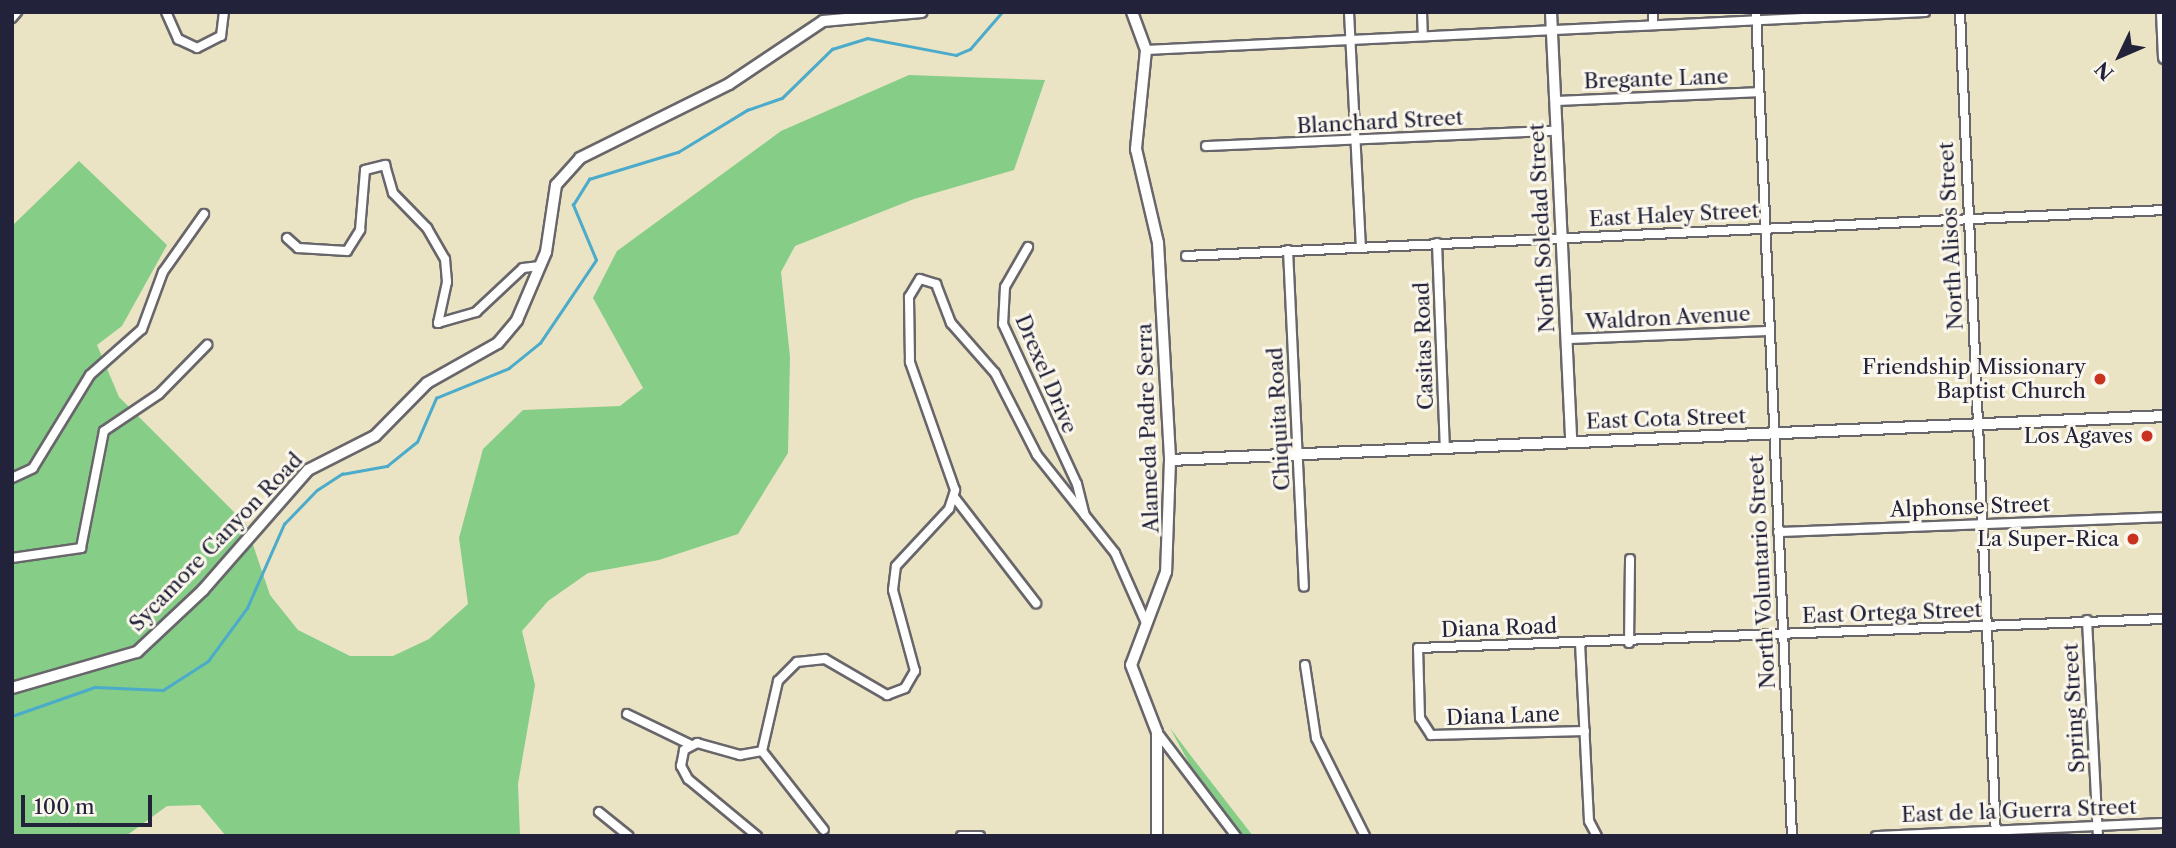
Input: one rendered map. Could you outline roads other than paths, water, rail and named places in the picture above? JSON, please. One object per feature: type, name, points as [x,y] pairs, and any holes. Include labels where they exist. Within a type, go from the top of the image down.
[{"type":"main road","name":"Sycamore Canyon Road","points":[[12,688],[49,674],[114,664],[144,647],[307,470],[375,436],[427,383],[504,338],[540,266],[556,185],[594,149],[729,84],[823,21],[922,12]]},
{"type":"main road","points":[[2162,12],[2164,58]]},
{"type":"street","points":[[12,18],[17,12]]},
{"type":"street","points":[[166,12],[178,38],[197,48],[220,36],[224,12]]},
{"type":"street","name":"Alameda Padre Serra","points":[[1132,12],[1146,50],[1136,149],[1158,243],[1170,460],[1172,534],[1166,572],[1131,665],[1157,732],[1157,836]]},
{"type":"street","points":[[1349,12],[1362,246]]},
{"type":"street","points":[[1422,12],[1423,36]]},
{"type":"street","name":"North Soledad Street","points":[[1551,12],[1571,442]]},
{"type":"street","points":[[1653,12],[1653,25]]},
{"type":"street","points":[[1146,50],[1653,25],[1756,16],[1925,12]]},
{"type":"street","name":"North Alisos Street","points":[[1960,12],[1996,834]]},
{"type":"street","name":"North Voluntario Street","points":[[1756,16],[1792,836]]},
{"type":"street","name":"Bregante Lane","points":[[1555,101],[1758,92]]},
{"type":"street","name":"Blanchard Street","points":[[1206,146],[1357,142],[1556,131]]},
{"type":"street","points":[[287,238],[298,248],[347,251],[360,230],[365,170],[385,165],[393,192],[427,228],[445,259],[447,282],[438,323],[476,312],[523,268],[540,266]]},
{"type":"street","name":"East Haley Street","points":[[1186,256],[2164,210]]},
{"type":"street","points":[[12,478],[33,468],[90,375],[142,329],[163,272],[204,214]]},
{"type":"street","name":"Casitas Road","points":[[1437,243],[1445,448]]},
{"type":"street","name":"Drexel Drive","points":[[1028,247],[1005,287],[1003,324],[1077,484],[1085,515]]},
{"type":"street","name":"Chiquita Road","points":[[1288,250],[1304,587]]},
{"type":"street","points":[[1036,603],[955,498],[910,362],[909,297],[924,277],[936,284],[954,328],[995,373],[1032,448],[1119,561],[1146,622]]},
{"type":"street","name":"Waldron Avenue","points":[[1567,339],[1770,331]]},
{"type":"street","points":[[12,558],[81,548],[104,431],[159,394],[207,345]]},
{"type":"street","name":"East Cota Street","points":[[1170,460],[2164,416]]},
{"type":"street","points":[[762,751],[778,681],[797,662],[825,659],[882,695],[909,685],[916,663],[895,598],[896,566],[955,498]]},
{"type":"street","name":"Alphonse Street","points":[[1778,532],[2164,517]]},
{"type":"street","points":[[1629,643],[1630,559]]},
{"type":"street","name":"East Ortega Street","points":[[1580,643],[1986,627],[2087,620],[2164,619]]},
{"type":"street","name":"Spring Street","points":[[2087,620],[2098,836]]},
{"type":"street","points":[[1580,643],[1589,821],[1597,836]]},
{"type":"street","name":"Diana Road","points":[[1418,648],[1580,643]]},
{"type":"street","name":"Diana Lane","points":[[1418,648],[1420,718],[1431,735],[1585,731]]},
{"type":"street","points":[[1305,666],[1320,748],[1365,836]]},
{"type":"street","points":[[628,715],[691,744],[740,755],[762,751]]},
{"type":"street","points":[[1157,732],[1236,836]]},
{"type":"street","points":[[691,744],[681,760],[688,779],[757,836]]},
{"type":"street","points":[[762,751],[824,830]]},
{"type":"street","points":[[599,812],[629,836]]},
{"type":"street","name":"East de la Guerra Street","points":[[1876,836],[1996,834],[2164,823]]},
{"type":"street","points":[[961,836],[980,836]]},
{"type":"waterway","points":[[12,716],[95,687],[163,690],[208,661],[247,608],[284,524],[317,490],[342,474],[387,466],[417,442],[436,398],[509,368],[540,343],[596,260],[573,205],[589,179],[678,152],[747,110],[782,98],[832,49],[867,38],[956,55],[970,49],[1002,12]]},
{"type":"place","name":"Friendship Missionary Baptist Church","points":[[2100,379]]},
{"type":"place","name":"Los Agaves","points":[[2147,436]]},
{"type":"place","name":"La Super-Rica","points":[[2133,539]]}]
